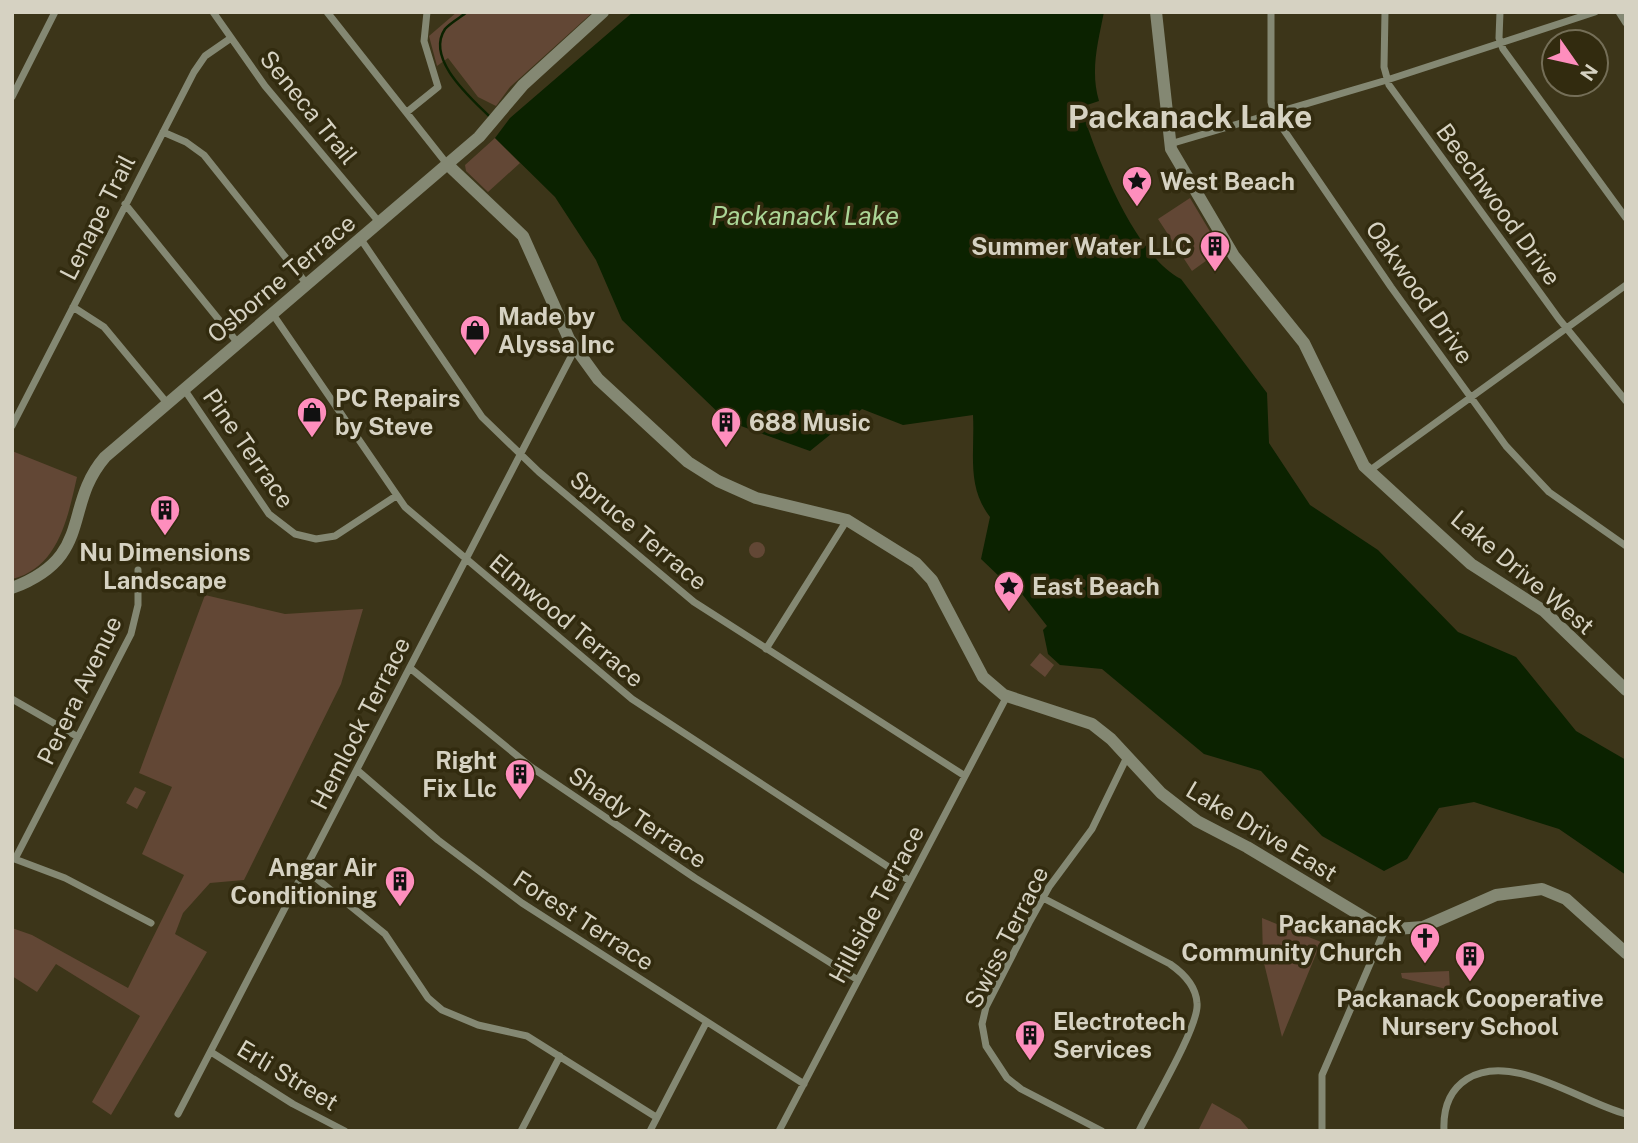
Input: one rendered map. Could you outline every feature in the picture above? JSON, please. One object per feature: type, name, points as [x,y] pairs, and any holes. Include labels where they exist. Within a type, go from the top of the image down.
[{"type":"street","points":[[12,97],[55,12]]},
{"type":"street","name":"Seneca Trail","points":[[213,12],[275,99],[379,222]]},
{"type":"street","points":[[327,12],[447,164]]},
{"type":"street","points":[[407,113],[438,87],[424,41],[427,12]]},
{"type":"street","name":"Osborne Terrace","points":[[12,588],[38,576],[60,557],[75,530],[86,489],[95,468],[237,342],[479,137],[535,73],[603,12]]},
{"type":"street","name":"Lake Drive West","points":[[1156,12],[1170,144],[1234,256],[1304,343],[1353,447],[1369,471],[1430,523],[1471,564],[1545,611],[1626,690]]},
{"type":"street","points":[[1271,12],[1273,113]]},
{"type":"street","points":[[1385,12],[1387,80]]},
{"type":"street","points":[[1500,12],[1500,44],[1626,218]]},
{"type":"street","points":[[1170,144],[1387,80],[1595,12]]},
{"type":"street","points":[[1619,12],[1626,23]]},
{"type":"street","name":"Lenape Trail","points":[[12,426],[198,65],[214,48],[231,38]]},
{"type":"street","name":"Beechwood Drive","points":[[1387,80],[1566,327],[1626,401]]},
{"type":"street","name":"Oakwood Drive","points":[[1273,113],[1506,446],[1549,492],[1626,546]]},
{"type":"street","points":[[163,132],[186,142],[204,155],[306,283]]},
{"type":"street","name":"Lake Drive East","points":[[447,164],[523,236],[575,349],[598,379],[700,470],[756,498],[847,520],[925,571],[983,677],[1007,696],[1092,724],[1161,793],[1197,821],[1247,847],[1364,919],[1386,927],[1423,928],[1496,895],[1542,889],[1566,899],[1626,953]]},
{"type":"street","points":[[125,204],[237,342]]},
{"type":"street","name":"Spruce Terrace","points":[[360,238],[482,417],[521,455],[683,594],[965,776]]},
{"type":"street","points":[[1369,471],[1626,285]]},
{"type":"street","points":[[73,307],[104,327],[167,403]]},
{"type":"street","name":"Elmwood Terrace","points":[[272,313],[396,496],[466,560],[632,699],[910,881]]},
{"type":"street","name":"Hemlock Terrace","points":[[178,1114],[575,349]]},
{"type":"street","name":"Pine Terrace","points":[[184,388],[269,514],[295,534],[316,539],[335,536],[396,496]]},
{"type":"street","points":[[766,649],[847,520]]},
{"type":"street","name":"Perera Avenue","points":[[14,859],[131,634],[138,606],[138,570]]},
{"type":"street","name":"Shady Terrace","points":[[410,668],[531,767],[695,878],[858,979]]},
{"type":"street","name":"Hillside Terrace","points":[[779,1131],[1007,696]]},
{"type":"street","points":[[12,699],[78,737]]},
{"type":"street","name":"Swiss Terrace","points":[[1102,1131],[1017,1087],[998,1068],[985,1046],[982,1024],[986,1007],[1043,898],[1093,829],[1127,757]]},
{"type":"street","name":"Forest Terrace","points":[[357,770],[481,874],[706,1023],[804,1084]]},
{"type":"street","points":[[14,859],[65,878],[151,923]]},
{"type":"street","points":[[306,870],[385,934],[403,956],[428,998],[442,1010],[478,1025],[527,1036],[656,1117]]},
{"type":"street","points":[[1043,898],[1170,964],[1186,978],[1196,996],[1194,1021],[1139,1131]]},
{"type":"street","points":[[1322,1131],[1320,1088],[1325,1063],[1386,927]]},
{"type":"street","points":[[650,1131],[706,1023]]},
{"type":"street","name":"Erli Street","points":[[211,1052],[293,1104],[345,1131]]},
{"type":"street","points":[[520,1131],[560,1056]]},
{"type":"street","points":[[1444,1131],[1445,1112],[1455,1089],[1471,1076],[1493,1070],[1518,1072],[1626,1114]]},
{"type":"shaded area","points":[[457,12],[593,12],[510,87],[496,106],[478,97],[448,58],[437,66],[429,36]]},
{"type":"shaded area","points":[[495,138],[520,163],[488,192],[466,171],[465,165]]},
{"type":"shaded area","points":[[1190,198],[1221,250],[1192,271],[1158,219]]},
{"type":"shaded area","points":[[12,451],[77,477],[65,524],[51,552],[41,564],[28,573],[12,579]]},
{"type":"shaded area","points":[[754,542],[760,542],[765,550],[763,556],[754,558],[749,553],[749,547]]},
{"type":"shaded area","points":[[205,595],[285,614],[363,609],[341,684],[244,880],[210,883],[183,913],[175,934],[207,952],[111,1115],[92,1102],[140,1016],[56,964],[37,992],[12,976],[12,928],[32,935],[128,988],[184,875],[142,854],[172,787],[139,773]]},
{"type":"shaded area","points":[[1040,653],[1054,665],[1045,677],[1030,665]]},
{"type":"shaded area","points":[[135,787],[146,792],[137,809],[126,803]]},
{"type":"shaded area","points":[[1262,918],[1321,942],[1282,1037],[1263,959]]},
{"type":"shaded area","points":[[1449,971],[1450,990],[1402,978],[1401,973]]},
{"type":"shaded area","points":[[1212,1103],[1240,1119],[1250,1131],[1198,1131]]},
{"type":"water","name":"Packanack Lake","points":[[633,12],[1104,12],[1095,68],[1099,101],[1081,107],[1107,177],[1133,227],[1164,267],[1181,279],[1267,393],[1269,443],[1310,505],[1378,550],[1458,632],[1516,657],[1576,731],[1626,760],[1626,875],[1559,829],[1474,802],[1439,808],[1407,859],[1384,871],[1322,836],[1261,771],[1204,754],[1102,669],[1060,665],[1048,654],[1043,630],[1047,626],[1008,576],[1002,579],[981,559],[990,517],[982,505],[975,481],[973,415],[903,425],[862,409],[810,451],[727,421],[622,320],[596,260],[555,197],[495,138],[510,118]]},
{"type":"waterway","points":[[467,12],[445,29],[440,41],[441,53],[445,65],[462,89],[490,117]]},
{"type":"place","name":"West Beach","points":[[1137,208]]},
{"type":"place","name":"Summer Water LLC","points":[[1215,273]]},
{"type":"place","name":"Made by Alyssa Inc","points":[[475,357]]},
{"type":"place","name":"PC Repairs by Steve","points":[[312,439]]},
{"type":"place","name":"688 Music","points":[[726,449]]},
{"type":"place","name":"Nu Dimensions Landscape","points":[[165,537]]},
{"type":"place","name":"East Beach","points":[[1009,613]]},
{"type":"place","name":"Right Fix Llc","points":[[520,801]]},
{"type":"place","name":"Angar Air Conditioning","points":[[400,908]]},
{"type":"place","name":"Packanack Community Church","points":[[1425,965]]},
{"type":"place","name":"Packanack Cooperative Nursery School","points":[[1470,983]]},
{"type":"place","name":"Electrotech Services","points":[[1030,1062]]},
{"type":"district","name":"Packanack Lake","points":[[1190,116]]}]
